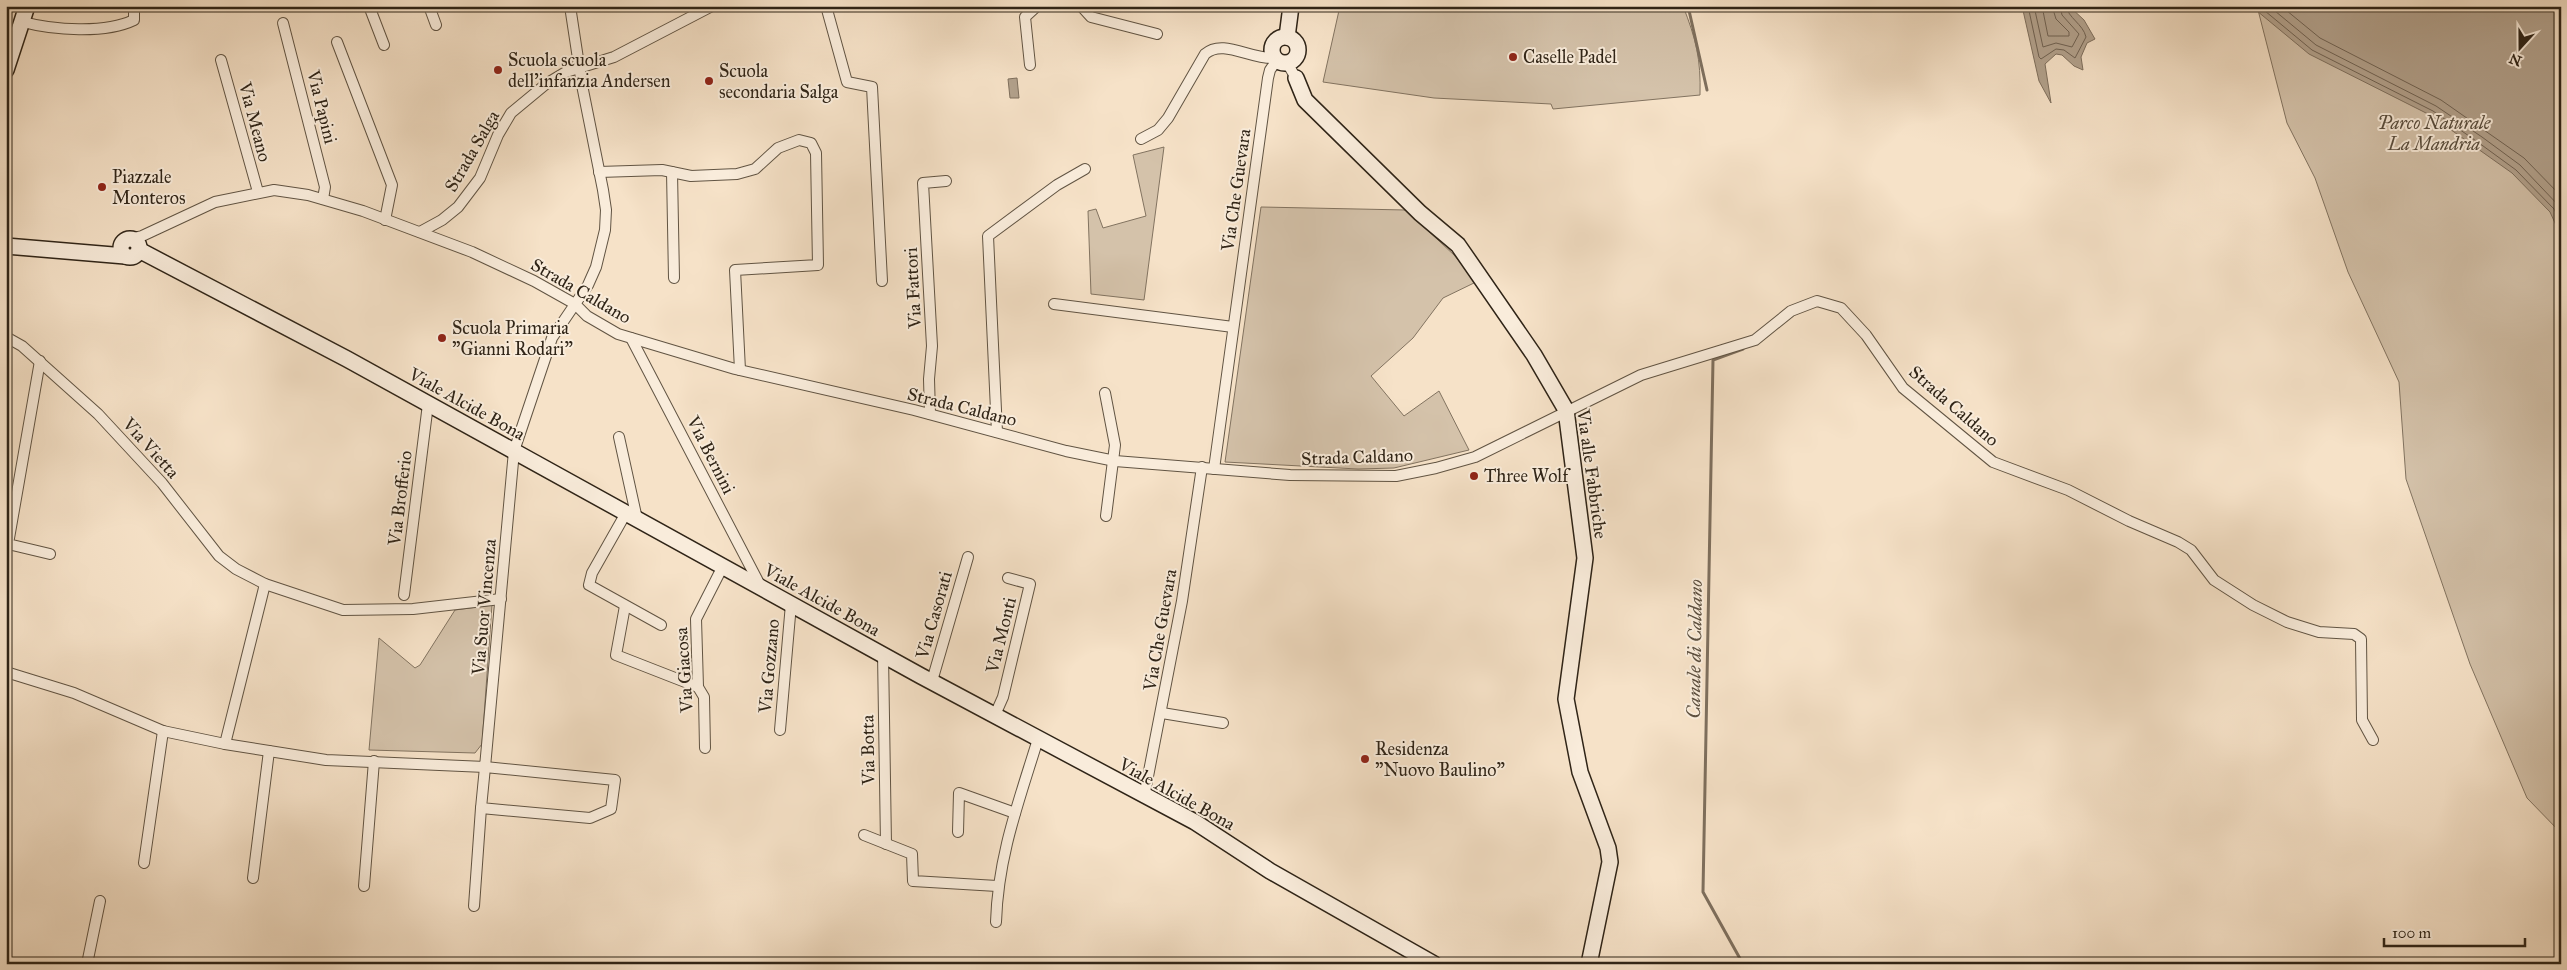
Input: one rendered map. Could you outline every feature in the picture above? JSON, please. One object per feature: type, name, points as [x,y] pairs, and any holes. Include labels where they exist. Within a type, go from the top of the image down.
[{"type":"street","points":[[6,70],[27,6]]},
{"type":"street","points":[[23,22],[49,28],[121,26],[134,20],[134,6]]},
{"type":"street","points":[[369,6],[384,45]]},
{"type":"street","points":[[429,6],[436,25]]},
{"type":"street","name":"Via Suor Vincenza","points":[[474,906],[481,808],[514,451],[552,338],[576,304],[596,267],[605,230],[606,210],[570,6]]},
{"type":"street","name":"Strada Salga","points":[[420,232],[442,220],[458,207],[480,178],[495,142],[512,113],[546,84],[580,68],[614,57],[694,11],[712,6]]},
{"type":"street","points":[[826,6],[847,82],[872,87],[882,281]]},
{"type":"street","points":[[1030,65],[1025,17],[1037,6]]},
{"type":"street","points":[[1081,6],[1091,17],[1156,34]]},
{"type":"street","points":[[1287,37],[1291,6]]},
{"type":"street","name":"Via Papini","points":[[283,22],[325,187],[323,199]]},
{"type":"street","points":[[1141,139],[1158,130],[1168,118],[1205,54],[1210,50],[1228,49],[1261,60],[1280,60],[1297,55],[1296,43],[1287,37],[1277,39],[1273,43],[1272,54],[1280,60],[1296,78]]},
{"type":"street","points":[[336,42],[392,185],[385,220]]},
{"type":"street","name":"Via Meano","points":[[221,60],[258,192]]},
{"type":"street","name":"Via Che Guevara","points":[[1214,468],[1268,78],[1270,70],[1280,60]]},
{"type":"street","name":"Via alle Fabbriche","points":[[1296,78],[1306,100],[1420,213],[1458,245],[1534,355],[1566,410],[1585,558],[1566,699],[1580,772],[1608,848],[1610,862],[1589,964]]},
{"type":"street","points":[[599,172],[662,170],[692,176],[737,174],[754,169],[778,148],[798,140],[811,143],[816,153],[818,265],[735,270],[740,370]]},
{"type":"street","points":[[996,432],[988,236],[1057,185],[1085,170]]},
{"type":"street","points":[[672,172],[674,278]]},
{"type":"street","name":"Via Fattori","points":[[930,414],[929,379],[932,346],[923,184],[946,182]]},
{"type":"street","name":"Strada Caldano","points":[[132,248],[154,231],[215,202],[274,190],[323,199],[420,232],[508,268],[576,304],[588,316],[618,334],[740,370],[930,414],[1115,461],[1290,475],[1396,476],[1436,468],[1475,457],[1508,443],[1566,410],[1641,375],[1755,340],[1792,311],[1817,300],[1841,308],[1866,335],[1903,388],[1993,462],[2068,490],[2129,521],[2178,542],[2191,550],[2214,580],[2253,606],[2286,622],[2319,632],[2354,634],[2361,639],[2362,720],[2373,740]]},
{"type":"street","points":[[6,246],[82,251],[132,248]]},
{"type":"street","name":"Viale Alcide Bona","points":[[132,248],[188,274],[1144,797],[1195,822],[1270,871],[1434,964]]},
{"type":"street","points":[[1054,304],[1233,327]]},
{"type":"street","name":"Via Vietta","points":[[6,337],[22,346],[40,361],[98,414],[162,484],[219,556],[236,569],[265,584],[343,610],[413,609],[501,599]]},
{"type":"street","name":"Via Bernini","points":[[631,338],[761,588]]},
{"type":"street","points":[[40,361],[8,544],[50,554]]},
{"type":"street","points":[[1105,393],[1116,444],[1106,516]]},
{"type":"street","name":"Via Brofferio","points":[[404,595],[428,404]]},
{"type":"street","points":[[619,437],[631,516],[589,580],[591,587],[661,625]]},
{"type":"street","name":"Via Che Guevara","points":[[1144,797],[1162,713],[1182,601],[1202,467]]},
{"type":"street","name":"Via Casorati","points":[[932,681],[968,558]]},
{"type":"street","name":"Via Giacosa","points":[[705,748],[704,697],[698,687],[696,619],[723,566]]},
{"type":"street","name":"Via Monti","points":[[995,715],[1003,697],[1030,584],[1008,578]]},
{"type":"street","points":[[225,744],[265,584]]},
{"type":"street","name":"Via Gozzano","points":[[780,730],[791,604]]},
{"type":"street","points":[[626,606],[616,655],[698,687]]},
{"type":"street","name":"Via Botta","points":[[883,654],[886,844]]},
{"type":"street","points":[[6,672],[74,693],[163,732],[225,744],[326,760],[485,767],[614,780],[611,809],[590,818],[481,808]]},
{"type":"street","points":[[1162,713],[1223,724]]},
{"type":"street","points":[[144,863],[163,732]]},
{"type":"street","points":[[996,922],[997,886],[1002,856],[1038,739]]},
{"type":"street","points":[[253,878],[269,751]]},
{"type":"street","points":[[364,886],[374,762]]},
{"type":"street","points":[[958,832],[959,793],[1015,813]]},
{"type":"street","points":[[864,835],[912,854],[913,881],[997,886]]},
{"type":"street","points":[[88,964],[100,901]]},
{"type":"green space","name":"Caselle Padel","points":[[1340,6],[1683,6],[1697,49],[1700,71],[1700,95],[1553,109],[1551,104],[1434,98],[1323,82]]},
{"type":"green space","name":"Parco Naturale La Mandria","points":[[2257,6],[2561,6],[2561,833],[2527,798],[2470,664],[2406,479],[2399,382],[2348,272],[2315,178],[2287,123]]},
{"type":"green space","points":[[1164,147],[1144,300],[1091,294],[1088,211],[1096,209],[1103,228],[1146,216],[1133,155]]},
{"type":"green space","points":[[1261,207],[1406,210],[1454,255],[1476,282],[1443,298],[1413,338],[1371,376],[1404,416],[1439,391],[1469,450],[1394,468],[1358,469],[1225,462]]},
{"type":"green space","points":[[492,605],[482,744],[475,753],[369,750],[379,638],[415,668],[420,665],[455,610]]},
{"type":"water","points":[[2022,6],[2069,6],[2084,20],[2095,39],[2087,43],[2081,57],[2083,70],[2074,66],[2062,55],[2056,54],[2045,64],[2051,103],[2039,81]]},
{"type":"water","points":[[2251,6],[2561,6],[2561,236],[2550,212],[2512,173],[2430,115],[2309,54]]},
{"type":"water","points":[[1017,78],[1019,98],[1010,98],[1008,79]]},
{"type":"waterway","points":[[1688,6],[1707,90]]},
{"type":"waterway","name":"Canale di Caldano","points":[[1743,349],[1713,360],[1703,892],[1743,964]]},
{"type":"place","name":"Caselle Padel","points":[[1513,57]]},
{"type":"place","name":"Scuola scuola dell'infanzia Andersen","points":[[498,70]]},
{"type":"place","name":"Scuola secondaria Salga","points":[[709,81]]},
{"type":"place","name":"Piazzale Monteros","points":[[102,187]]},
{"type":"place","name":"Scuola Primaria \"Gianni Rodari\"","points":[[442,338]]},
{"type":"place","name":"Three Wolf","points":[[1474,476]]},
{"type":"place","name":"Residenza \"Nuovo Baulino\"","points":[[1365,759]]}]
